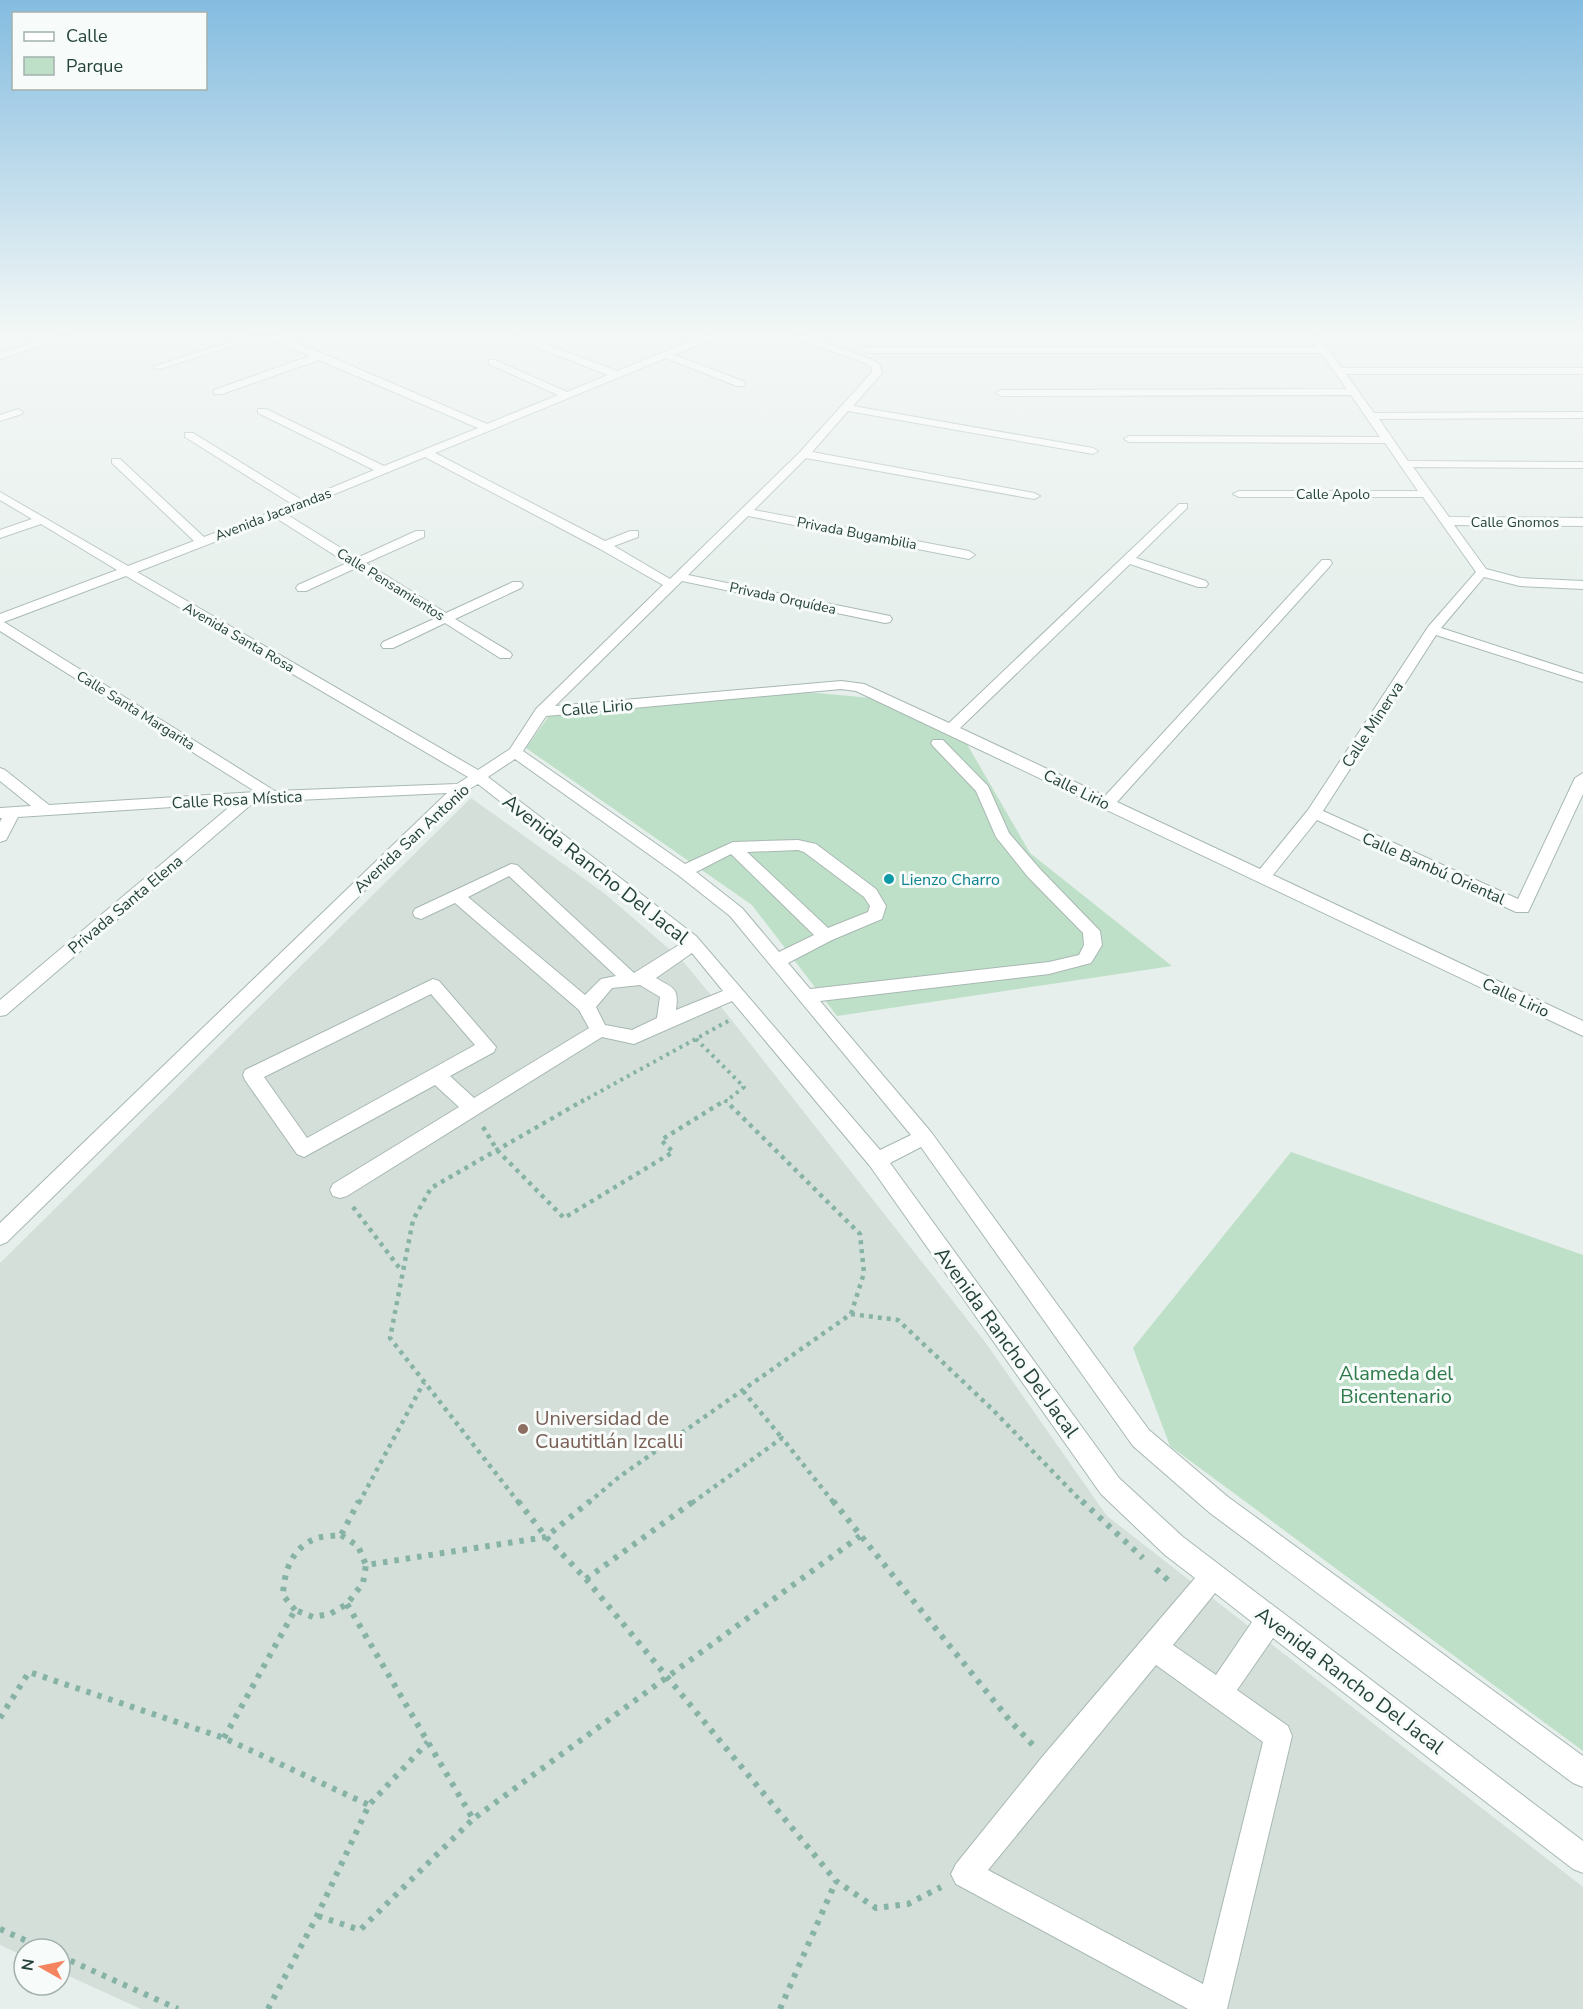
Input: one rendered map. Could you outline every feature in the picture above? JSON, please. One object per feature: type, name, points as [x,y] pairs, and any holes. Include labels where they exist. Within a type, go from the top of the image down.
[{"type":"street","points":[[300,430],[383,470]]},
{"type":"street","name":"Avenida Jacarandas","points":[[0,619],[277,514],[484,430]]},
{"type":"street","name":"Avenida San Antonio","points":[[0,1236],[470,782],[515,752],[541,712],[746,512],[827,430]]},
{"type":"street","points":[[971,430],[1093,451]]},
{"type":"street","points":[[1380,430],[1482,572],[1504,581],[1525,584],[1583,585]]},
{"type":"street","points":[[189,435],[301,504]]},
{"type":"street","points":[[1129,439],[1388,440]]},
{"type":"street","name":"Privada Orquídea","points":[[426,453],[676,581],[885,619]]},
{"type":"street","points":[[804,454],[1035,496]]},
{"type":"street","points":[[116,461],[202,542]]},
{"type":"street","points":[[1406,464],[1583,465]]},
{"type":"street","name":"Calle Apolo","points":[[1239,494],[1428,494]]},
{"type":"street","name":"Avenida Santa Rosa","points":[[0,495],[470,782]]},
{"type":"street","points":[[951,729],[1183,506]]},
{"type":"street","name":"Privada Bugambilia","points":[[746,512],[969,555]]},
{"type":"street","name":"Calle Pensamientos","points":[[277,514],[505,655]]},
{"type":"street","points":[[0,534],[42,520]]},
{"type":"street","name":"Calle Gnomos","points":[[1447,522],[1583,522]]},
{"type":"street","points":[[302,588],[420,534]]},
{"type":"street","points":[[604,546],[634,534]]},
{"type":"street","points":[[1127,559],[1202,584]]},
{"type":"street","points":[[1107,803],[1326,562]]},
{"type":"street","name":"Calle Minerva","points":[[1263,877],[1314,813],[1433,630],[1482,572]]},
{"type":"street","points":[[388,645],[517,585]]},
{"type":"street","name":"Calle Santa Margarita","points":[[0,625],[272,796]]},
{"type":"street","points":[[1433,630],[1583,678]]},
{"type":"street","name":"Calle Lirio","points":[[541,712],[851,685],[951,729],[1583,1029]]},
{"type":"street","points":[[805,996],[1049,968],[1085,959],[1093,945],[1091,931],[1034,873],[1002,834],[983,789],[938,743]]},
{"type":"street","points":[[515,752],[684,871],[736,912],[924,1137],[1140,1438],[1219,1505],[1583,1773]]},
{"type":"street","points":[[0,773],[46,811]]},
{"type":"street","name":"Calle Bambú Oriental","points":[[1314,813],[1522,908],[1583,778]]},
{"type":"street","name":"Calle Rosa Mística","points":[[0,837],[6,813],[470,782]]},
{"type":"street","name":"Avenida Rancho Del Jacal","points":[[470,782],[693,944],[876,1160],[1110,1486],[1174,1546],[1583,1858]]},
{"type":"street","name":"Privada Santa Elena","points":[[0,1010],[249,798]]},
{"type":"street","points":[[684,871],[733,847],[798,845],[810,848],[870,893],[878,906],[876,915],[826,936],[777,961]]},
{"type":"street","points":[[733,847],[826,936]]},
{"type":"street","points":[[421,914],[511,869],[636,979],[669,994],[666,1021]]},
{"type":"street","points":[[457,896],[586,1006],[599,1030]]},
{"type":"street","points":[[586,1006],[607,983],[636,979],[693,944]]},
{"type":"street","points":[[433,985],[487,1047],[437,1075],[304,1149],[252,1075],[433,985]]},
{"type":"street","points":[[340,1190],[599,1030],[634,1037],[666,1021],[742,1001]]},
{"type":"street","points":[[437,1075],[472,1108]]},
{"type":"street","points":[[876,1160],[924,1137]]},
{"type":"street","points":[[1154,1647],[1278,1736],[1213,2006],[966,1874],[1053,1766],[1213,1576]]},
{"type":"street","points":[[1219,1693],[1270,1619]]},
{"type":"path","points":[[742,1001],[696,1040],[640,1068],[430,1188],[413,1220],[401,1271],[390,1338],[546,1537],[586,1579],[836,1881],[876,1908],[908,1904],[966,1874]]},
{"type":"path","points":[[497,1150],[564,1218],[673,1152],[661,1140],[744,1087],[696,1040]]},
{"type":"path","points":[[366,1565],[546,1537],[619,1478],[851,1314],[864,1273],[860,1234],[724,1101]]},
{"type":"path","points":[[340,1190],[401,1271]]},
{"type":"path","points":[[851,1314],[898,1320],[992,1409],[1076,1496],[1191,1603]]},
{"type":"path","points":[[341,1535],[424,1382]]},
{"type":"path","points":[[743,1391],[1011,1722],[1053,1766]]},
{"type":"path","points":[[586,1579],[782,1438]]},
{"type":"path","points":[[341,1535],[354,1540],[364,1553],[366,1565],[363,1583],[347,1604],[330,1614],[313,1617],[295,1610],[283,1595],[284,1573],[298,1550],[317,1538],[341,1535]]},
{"type":"path","points":[[317,1916],[360,1930],[473,1819],[860,1536]]},
{"type":"path","points":[[347,1604],[473,1819]]},
{"type":"path","points":[[224,1738],[295,1610]]},
{"type":"path","points":[[0,1718],[29,1672],[224,1738],[369,1805]]},
{"type":"path","points":[[268,2009],[317,1916],[369,1805],[428,1742]]},
{"type":"path","points":[[780,2009],[836,1881]]},
{"type":"path","points":[[0,1929],[18,1937]]},
{"type":"path","points":[[72,1961],[178,2009]]},
{"type":"shaded area","name":"Universidad de Cuautitlán Izcalli","points":[[471,798],[604,893],[681,959],[985,1342],[1107,1516],[1583,1887],[1583,2009],[141,2009],[72,1977],[72,1937],[12,1937],[12,1950],[0,1945],[0,1263]]},
{"type":"green space","name":"Lienzo Charro","points":[[796,691],[871,698],[964,739],[1030,853],[1172,966],[837,1016],[752,905],[526,748],[551,713]]},
{"type":"green space","name":"Alameda del Bicentenario","points":[[1291,1152],[1583,1255],[1583,1751],[1170,1446],[1133,1348]]},
{"type":"place","name":"Lienzo Charro","points":[[889,879]]},
{"type":"place","name":"Universidad de Cuautitlán Izcalli","points":[[523,1429]]}]
